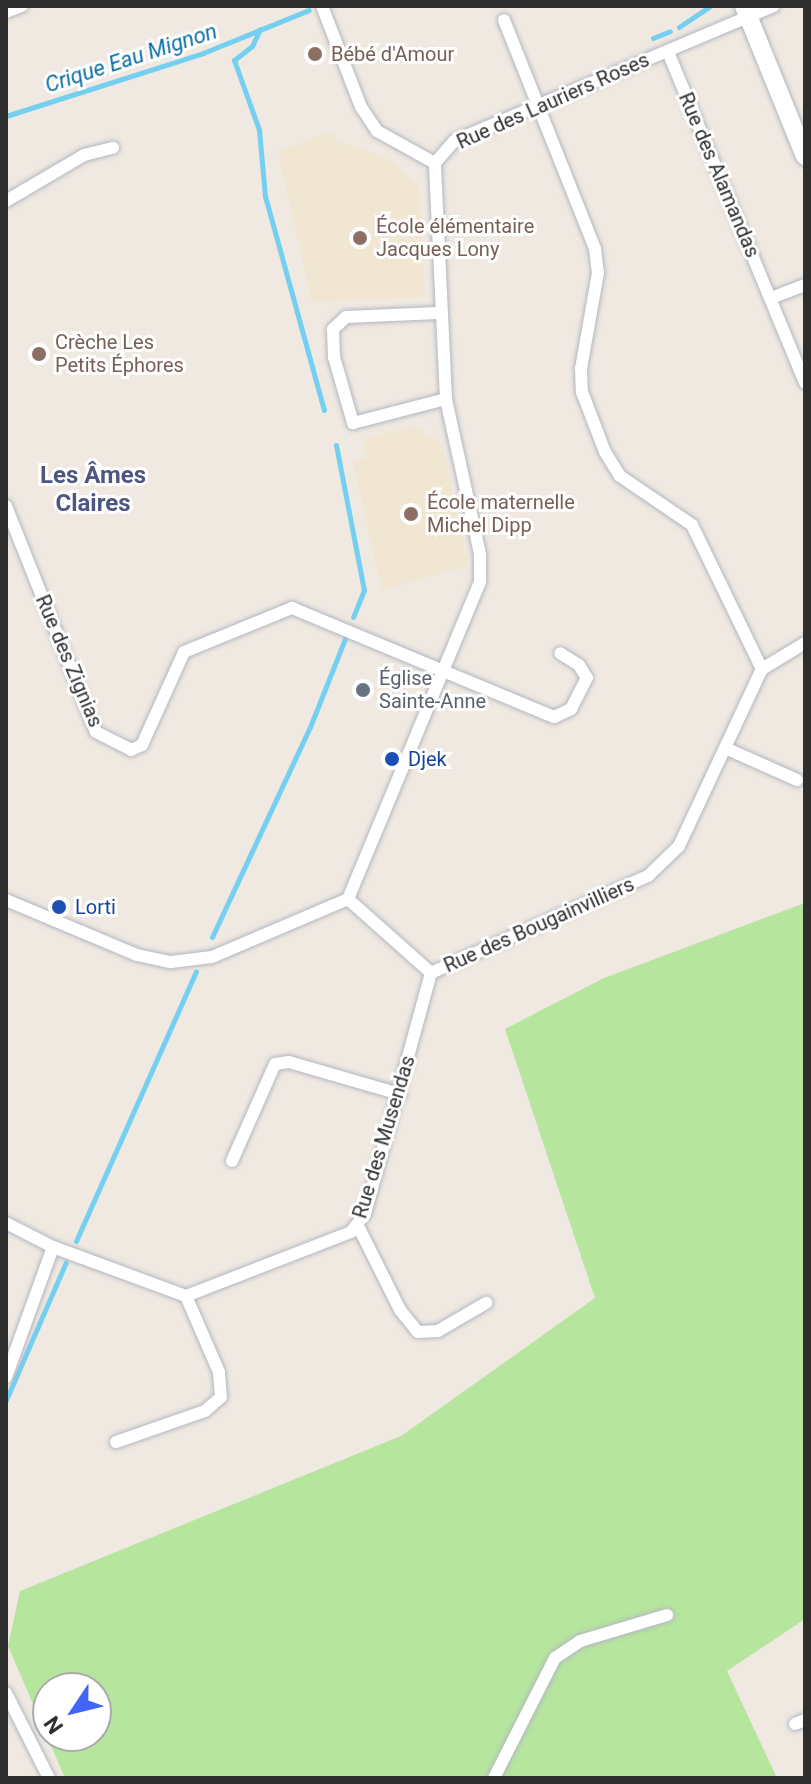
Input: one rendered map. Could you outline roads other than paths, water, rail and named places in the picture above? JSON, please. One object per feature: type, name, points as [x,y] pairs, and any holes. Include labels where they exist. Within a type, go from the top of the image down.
[{"type":"street","points":[[6,12],[22,6]]},
{"type":"street","points":[[322,6],[361,107],[377,131],[435,163]]},
{"type":"street","name":"Rue des Lauriers Roses","points":[[348,899],[480,582],[480,554],[446,399],[438,313],[435,163],[454,141],[668,52],[746,11],[774,6]]},
{"type":"street","points":[[746,11],[805,156]]},
{"type":"street","points":[[504,20],[595,249],[598,273],[581,368],[582,392],[605,452],[620,476],[692,525],[762,669],[805,643]]},
{"type":"street","name":"Rue des Alamandas","points":[[668,52],[805,383]]},
{"type":"street","points":[[6,201],[84,155],[113,148]]},
{"type":"street","points":[[771,298],[805,285]]},
{"type":"street","points":[[438,313],[346,317],[333,329],[334,357],[353,423],[446,399]]},
{"type":"street","points":[[6,506],[20,545],[6,549]]},
{"type":"street","name":"Rue des Zignias","points":[[20,545],[96,732],[131,750],[142,745],[184,652],[286,609],[298,608],[444,671]]},
{"type":"street","points":[[444,671],[554,717],[571,709],[587,678],[579,665],[560,653]]},
{"type":"street","name":"Rue des Bougainvilliers","points":[[431,973],[648,876],[679,846],[762,669]]},
{"type":"street","points":[[725,748],[797,780]]},
{"type":"street","points":[[6,900],[137,955],[171,962],[212,957],[348,899],[431,973]]},
{"type":"street","name":"Rue des Musendas","points":[[186,1296],[358,1226],[400,1094],[431,973]]},
{"type":"street","points":[[232,1161],[275,1064],[289,1062],[400,1094]]},
{"type":"street","points":[[6,1223],[53,1247],[186,1296],[219,1372],[221,1397],[205,1411],[116,1442]]},
{"type":"street","points":[[358,1226],[400,1310],[418,1332],[438,1331],[486,1303]]},
{"type":"street","points":[[6,1377],[53,1247]]},
{"type":"street","points":[[494,1778],[555,1658],[580,1641],[667,1615]]},
{"type":"street","points":[[6,1693],[49,1778]]},
{"type":"waterway","points":[[679,27],[710,6]]},
{"type":"waterway","name":"Crique Eau Mignon","points":[[6,116],[203,53],[309,10]]},
{"type":"waterway","points":[[260,29],[252,46],[234,60],[259,130],[265,196],[324,410]]},
{"type":"waterway","points":[[653,38],[670,31]]},
{"type":"waterway","points":[[336,445],[364,590],[353,617]]},
{"type":"waterway","points":[[212,937],[310,727],[346,636]]},
{"type":"waterway","points":[[76,1241],[196,971]]},
{"type":"waterway","points":[[6,1400],[66,1262]]},
{"type":"place","name":"Bébé d'Amour","points":[[315,54]]},
{"type":"place","name":"École élémentaire Jacques Lony","points":[[360,238]]},
{"type":"place","name":"Crèche Les Petits Éphores","points":[[39,354]]},
{"type":"place","name":"École maternelle Michel Dipp","points":[[411,514]]},
{"type":"place","name":"Église Sainte-Anne","points":[[363,690]]},
{"type":"place","name":"Djek","points":[[392,759]]},
{"type":"place","name":"Lorti","points":[[59,907]]},
{"type":"district","name":"Les Âmes Claires","points":[[93,490]]}]
